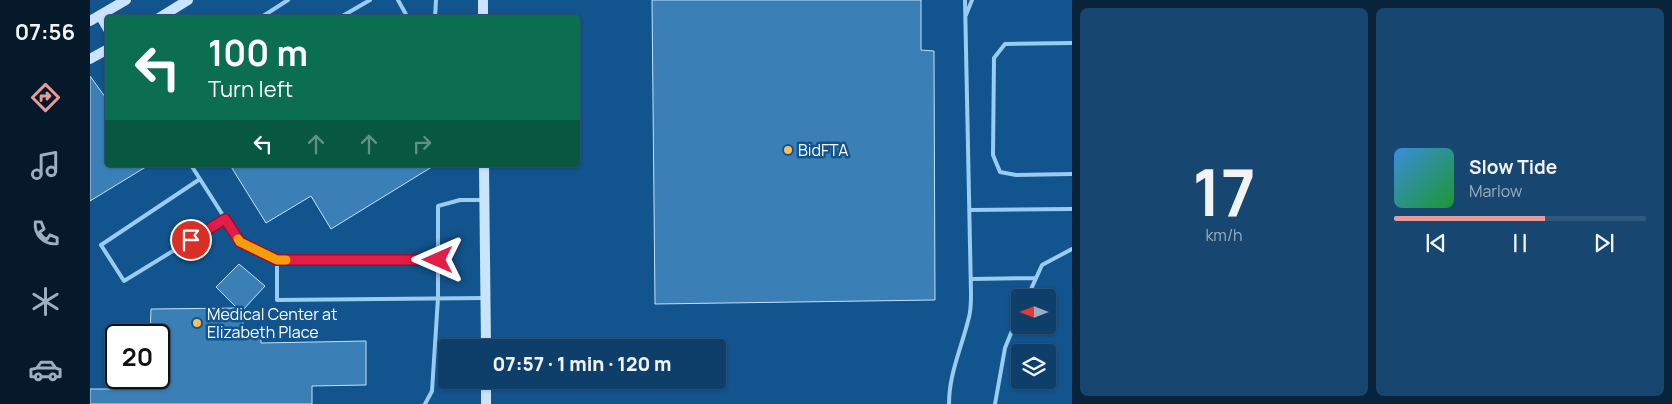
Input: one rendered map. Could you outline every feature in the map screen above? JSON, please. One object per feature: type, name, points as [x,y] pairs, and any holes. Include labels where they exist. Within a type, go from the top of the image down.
[{"type":"street","points":[[90,21],[126,0]]},
{"type":"street","points":[[164,15],[188,0]]},
{"type":"street","points":[[483,0],[484,15]]},
{"type":"street","points":[[100,15],[105,24]]},
{"type":"street","points":[[90,59],[105,51]]},
{"type":"street","points":[[484,167],[486,339]]},
{"type":"street","points":[[486,389],[486,404]]},
{"type":"lane","points":[[265,15],[288,0]]},
{"type":"lane","points":[[345,15],[370,0]]},
{"type":"lane","points":[[398,0],[406,15]]},
{"type":"lane","points":[[435,15],[436,0]]},
{"type":"lane","points":[[948,404],[953,368],[969,316],[971,279],[965,0]]},
{"type":"lane","points":[[966,17],[972,0]]},
{"type":"lane","points":[[1072,43],[1005,44],[994,58],[993,156],[1000,172],[1016,175],[1072,174]]},
{"type":"lane","points":[[192,167],[240,242],[277,260],[438,260]]},
{"type":"lane","points":[[200,179],[101,245],[124,281],[225,219]]},
{"type":"lane","points":[[425,404],[432,391],[438,298],[438,206],[460,200],[485,200]]},
{"type":"lane","points":[[970,210],[1072,209]]},
{"type":"lane","points":[[1031,289],[1042,265],[1072,249]]},
{"type":"lane","points":[[277,260],[277,300],[485,298]]},
{"type":"lane","points":[[971,279],[1036,278]]},
{"type":"lane","points":[[995,404],[1005,348],[1011,333]]},
{"type":"building","points":[[652,0],[921,0],[921,50],[934,51],[935,300],[655,304]]},
{"type":"building","points":[[90,76],[105,97],[105,167],[146,167],[90,201]]},
{"type":"building","points":[[231,167],[432,167],[331,229],[311,196],[266,223]]},
{"type":"building","name":"Medical Center at Elizabeth Place","points":[[239,264],[265,286],[242,311],[244,337],[261,337],[261,343],[366,341],[366,385],[312,386],[312,404],[90,404],[90,389],[170,389],[170,324],[150,324],[151,309],[237,308],[216,287]]},
{"type":"slow traffic","points":[[238,239],[240,242],[277,260],[286,260]]},
{"type":"place","name":"BidFTA","points":[[788,150]]},
{"type":"place","name":"Medical Center at Elizabeth Place","points":[[197,323]]},
{"type":"route","points":[[191,240],[225,219],[240,242],[277,260],[438,260]]}]
